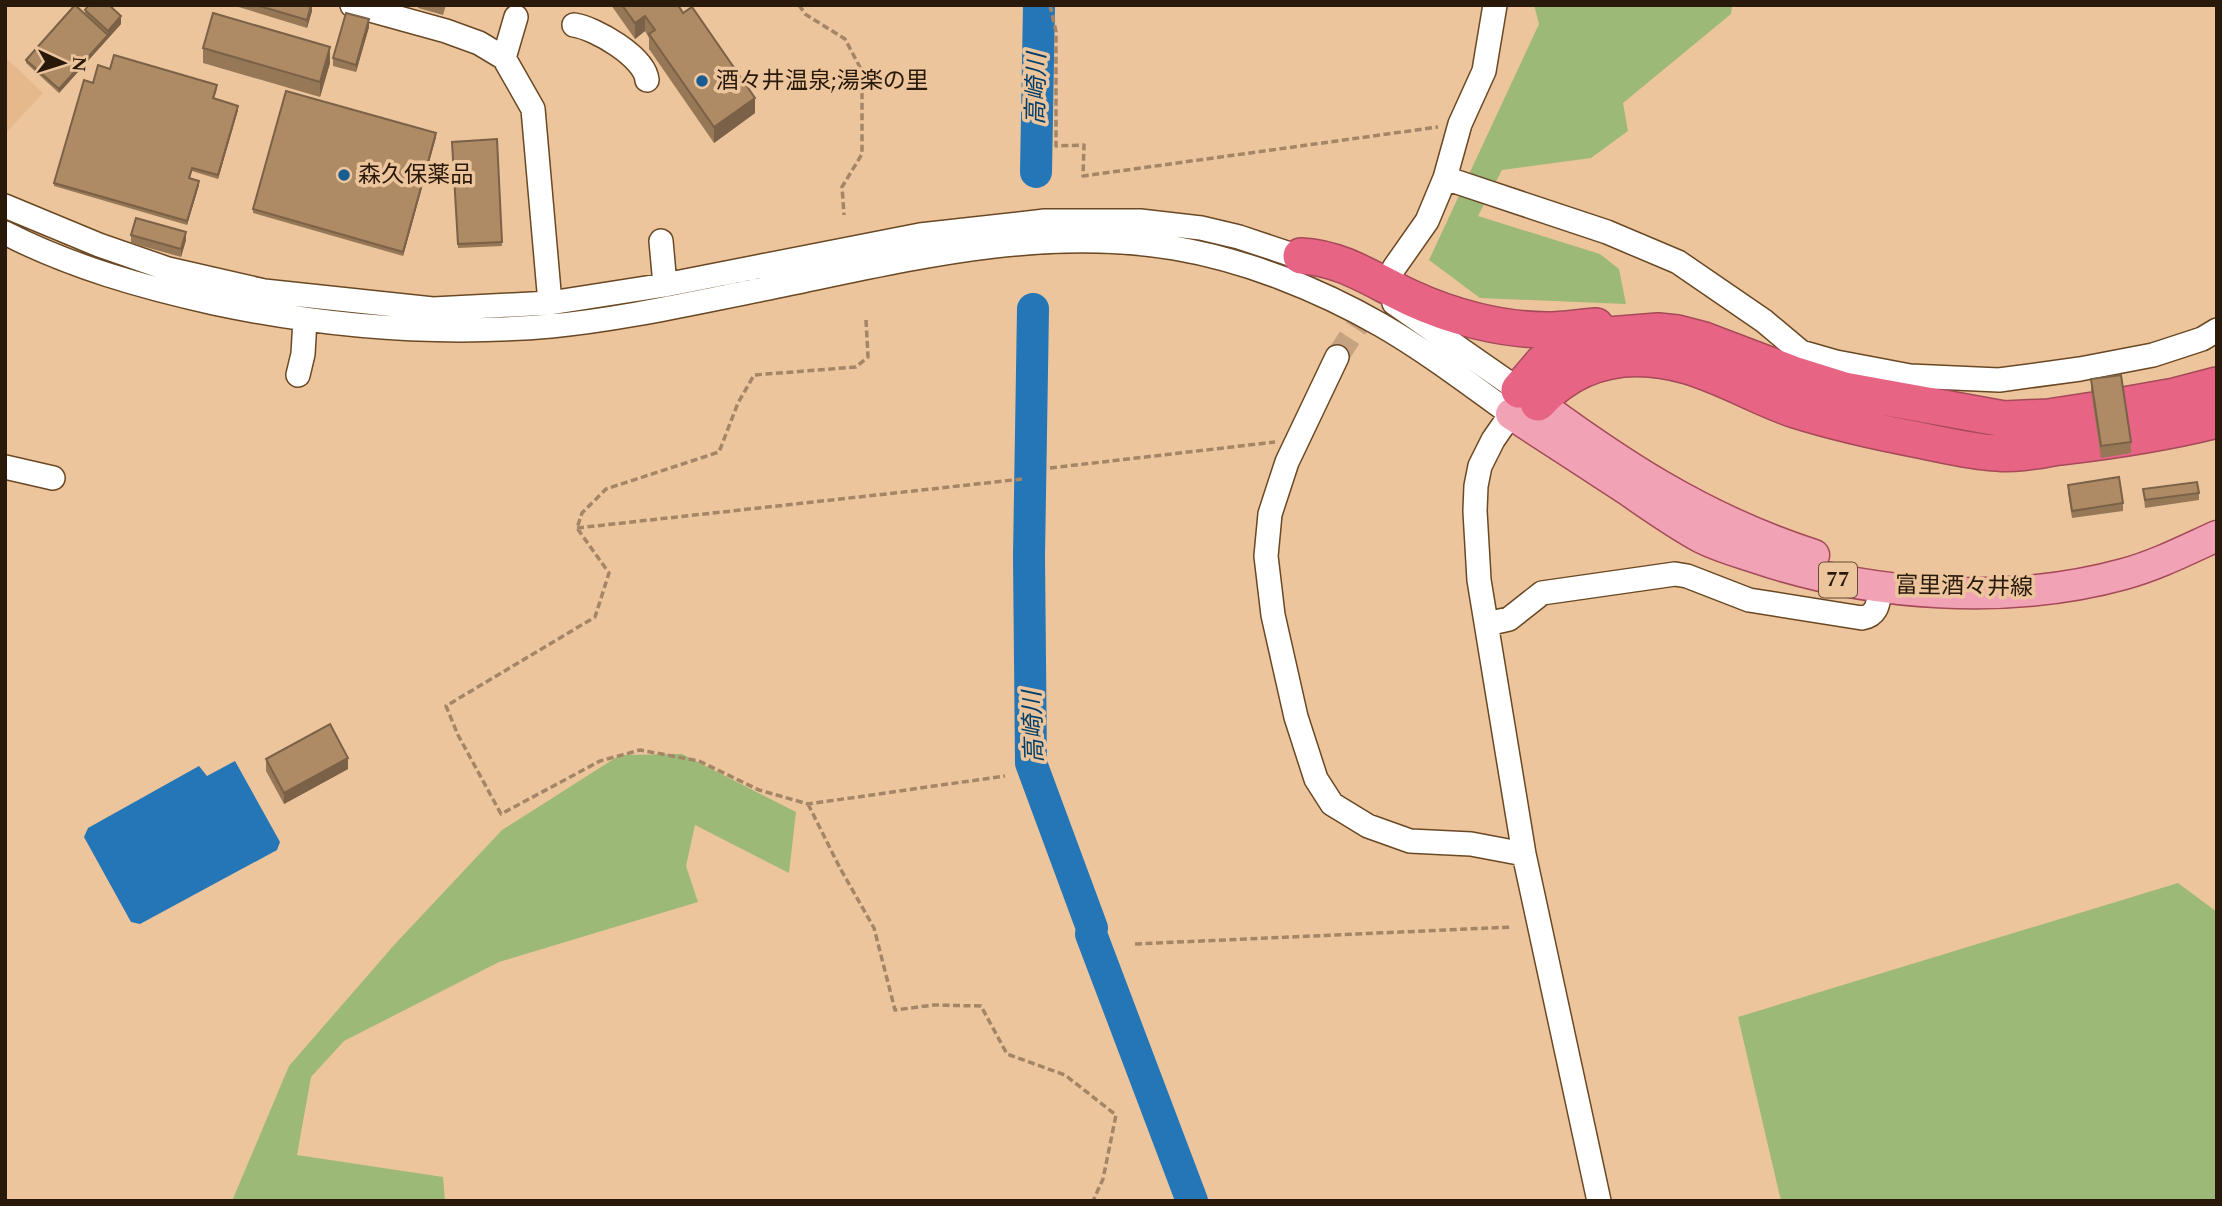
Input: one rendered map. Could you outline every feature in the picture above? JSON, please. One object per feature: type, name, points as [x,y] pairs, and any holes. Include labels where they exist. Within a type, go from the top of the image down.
[{"type":"highway","points":[[1301,256],[1334,261],[1367,274],[1411,298],[1493,324],[1548,330],[1638,325],[1658,331]]},
{"type":"highway","points":[[1523,402],[1543,362],[1576,344],[1608,335],[1658,331],[1704,340],[1844,390],[2004,419],[2048,417],[2107,408],[2175,396],[2217,385]]},
{"type":"highway","points":[[1523,402],[1578,370],[1629,358],[1687,366],[1793,409],[1858,429],[1998,454],[2112,441],[2174,431],[2217,420]]},
{"type":"main road","name":"富里酒々井線","points":[[1523,402],[1693,505],[1780,544],[1831,560],[1884,570],[1929,574],[2025,576],[2108,565],[2209,539]]},
{"type":"main road","name":"富里酒々井線","points":[[1523,402],[1705,540],[1797,571],[1881,587],[1934,592],[2019,591],[2095,581],[2144,568],[2180,555],[2209,539]]},
{"type":"street","points":[[352,5],[446,31],[478,43],[504,58],[533,109],[550,303]]},
{"type":"street","points":[[1394,268],[1427,221],[1445,178],[1460,124],[1484,71],[1495,5]]},
{"type":"street","points":[[504,58],[516,17]]},
{"type":"street","points":[[574,25],[606,36],[633,58],[647,74],[647,80]]},
{"type":"street","points":[[1445,178],[1606,232],[1678,262],[1764,321],[1801,352],[1836,362],[1910,376],[1999,380],[2080,369],[2153,355],[2202,340],[2217,330]]},
{"type":"street","points":[[5,206],[99,245],[168,269],[264,291],[433,309],[550,303],[664,285],[919,235],[1045,221],[1140,221],[1201,228],[1301,256],[1339,272],[1397,305],[1523,402]]},
{"type":"street","points":[[5,233],[90,270],[161,291],[264,313],[338,325],[436,331],[552,326],[667,308],[905,260],[995,245],[1043,242],[1136,243],[1209,255],[1264,273],[1335,302],[1380,324],[1417,348],[1523,402]]},
{"type":"street","points":[[661,241],[664,285]]},
{"type":"street","points":[[298,375],[303,354],[305,320]]},
{"type":"street","points":[[1337,358],[1287,462],[1270,514],[1266,556],[1273,615],[1296,717],[1316,779],[1332,804],[1368,826],[1410,841],[1471,844],[1524,854]]},
{"type":"street","points":[[1523,402],[1493,440],[1480,466],[1476,486],[1479,580],[1524,854],[1599,1201]]},
{"type":"street","points":[[5,467],[53,478]]},
{"type":"street","points":[[1487,624],[1510,619],[1542,593],[1675,574],[1749,600],[1862,618],[1870,617],[1877,608],[1881,587]]},
{"type":"path","points":[[799,5],[805,14],[845,38],[862,71],[862,154],[842,187],[844,215]]},
{"type":"path","points":[[1049,5],[1056,32],[1056,146],[1084,145],[1083,176],[1460,124]]},
{"type":"path","points":[[577,528],[582,513],[606,489],[719,452],[738,403],[754,375],[856,367],[868,356],[866,320]]},
{"type":"path","points":[[1050,468],[1298,440]]},
{"type":"path","points":[[577,528],[1022,479]]},
{"type":"path","points":[[577,528],[609,573],[595,617],[446,706],[458,735],[501,814],[600,761],[640,750],[699,761],[760,790],[808,804],[1005,776]]},
{"type":"path","points":[[808,804],[874,928],[895,1010],[934,1005],[981,1006],[1007,1054],[1065,1075],[1116,1115],[1103,1179],[1093,1201]]},
{"type":"path","points":[[1135,944],[1512,927]]},
{"type":"shaded area","points":[[5,57],[43,93],[5,134]]},
{"type":"green space","points":[[1534,5],[1732,5],[1731,14],[1623,103],[1628,131],[1591,158],[1502,170],[1478,216],[1600,254],[1619,269],[1626,304],[1480,298],[1429,260],[1539,24]]},
{"type":"green space","points":[[682,754],[796,812],[789,873],[695,825],[686,866],[698,902],[499,962],[344,1041],[311,1077],[297,1155],[443,1177],[445,1201],[232,1201],[289,1066],[395,944],[502,830],[620,755]]},
{"type":"green space","points":[[2178,883],[2217,912],[2217,1201],[1781,1201],[1738,1017]]},
{"type":"water","points":[[235,761],[280,842],[277,850],[140,924],[131,922],[84,837],[88,828],[199,766],[207,776]]},
{"type":"building","points":[[75,5],[108,35],[59,89],[26,60]]},
{"type":"building","points":[[89,5],[109,5],[121,16],[108,31],[85,10]]},
{"type":"building","points":[[256,5],[311,5],[307,20]]},
{"type":"building","name":"酒々井温泉;湯楽の里","points":[[622,5],[678,5],[683,13],[692,7],[755,98],[714,127],[649,34],[655,30],[645,16],[635,23]]},
{"type":"building","points":[[213,13],[330,47],[320,82],[203,48]]},
{"type":"building","points":[[346,13],[369,19],[356,65],[333,58]]},
{"type":"building","points":[[114,55],[217,85],[213,98],[238,106],[218,175],[192,168],[189,178],[199,181],[187,221],[54,183],[84,80],[93,83],[98,65],[110,69]]},
{"type":"building","name":"森久保薬品","points":[[286,91],[436,133],[403,252],[253,209]]},
{"type":"building","points":[[497,139],[502,242],[458,244],[452,142]]},
{"type":"building","points":[[136,218],[186,232],[181,249],[131,235]]},
{"type":"building","points":[[2121,375],[2131,442],[2101,446],[2091,379]]},
{"type":"building","points":[[2119,477],[2123,503],[2072,511],[2068,485]]},
{"type":"building","points":[[2197,482],[2199,493],[2145,500],[2143,489]]},
{"type":"building","points":[[330,724],[348,758],[284,793],[266,759]]},
{"type":"waterway","name":"高崎川","points":[[1036,172],[1039,5]]},
{"type":"waterway","name":"高崎川","points":[[1033,309],[1029,556],[1031,763],[1092,928],[1091,934],[1192,1201]]},
{"type":"tunnel","points":[[1337,357],[1391,274]]},
{"type":"place","name":"酒々井温泉;湯楽の里","points":[[702,81]]},
{"type":"place","name":"森久保薬品","points":[[344,175]]}]
